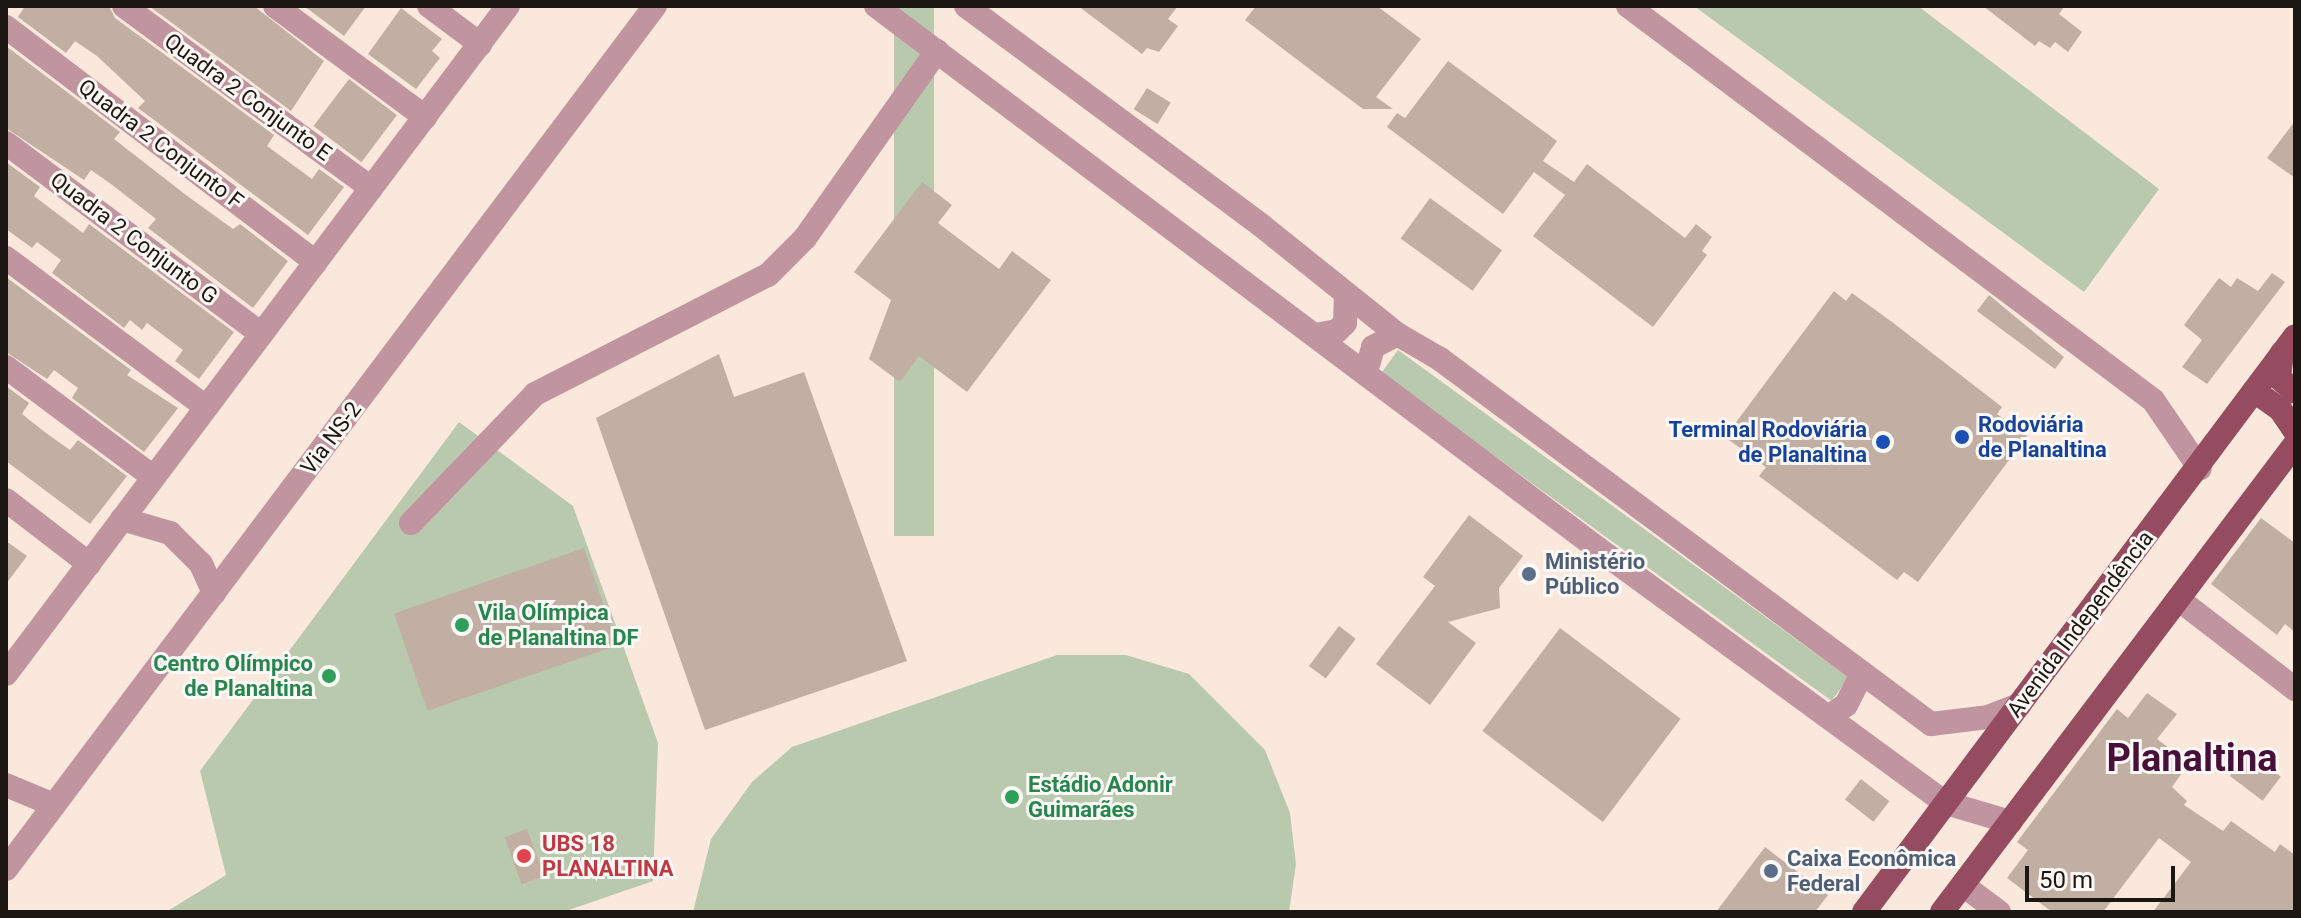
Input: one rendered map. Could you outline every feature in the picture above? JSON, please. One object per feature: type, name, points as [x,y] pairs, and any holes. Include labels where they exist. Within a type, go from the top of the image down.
[{"type":"main road","name":"Avenida Independência","points":[[1864,912],[2200,469],[2288,345]]},
{"type":"main road","points":[[2288,345],[2279,378],[2295,392]]},
{"type":"main road","points":[[2254,391],[2280,409],[2295,431]]},
{"type":"main road","points":[[1942,912],[2295,444]]},
{"type":"street","name":"Quadra 2 Conjunto E","points":[[124,6],[371,188]]},
{"type":"street","points":[[275,6],[425,117]]},
{"type":"street","points":[[429,6],[480,44]]},
{"type":"street","points":[[6,674],[508,6]]},
{"type":"street","name":"Via NS-2","points":[[6,869],[655,6]]},
{"type":"street","points":[[876,6],[1946,803],[2010,822]]},
{"type":"street","points":[[966,6],[1262,226],[1397,334],[1440,359],[1931,724],[1988,717],[2020,705]]},
{"type":"street","points":[[1628,6],[2153,400],[2200,469]]},
{"type":"street","name":"Quadra 2 Conjunto F","points":[[6,27],[316,262]]},
{"type":"street","points":[[411,523],[535,394],[768,275],[805,238],[937,51]]},
{"type":"street","name":"Quadra 2 Conjunto G","points":[[6,143],[261,334]]},
{"type":"street","points":[[6,258],[206,407]]},
{"type":"street","points":[[1316,335],[1337,331],[1345,323],[1346,296]]},
{"type":"street","points":[[1366,372],[1373,347],[1397,334]]},
{"type":"street","points":[[6,367],[153,477]]},
{"type":"street","points":[[6,500],[89,564]]},
{"type":"street","points":[[122,519],[170,533],[201,564],[214,593]]},
{"type":"street","points":[[2178,599],[2295,689]]},
{"type":"street","points":[[1830,716],[1846,705],[1862,673]]},
{"type":"street","points":[[6,785],[54,805]]},
{"type":"street","points":[[1963,885],[1999,912]]},
{"type":"green space","points":[[894,6],[934,6],[934,536],[894,536]]},
{"type":"green space","points":[[1694,6],[1918,6],[2159,189],[2084,292]]},
{"type":"green space","points":[[1398,350],[1849,677],[1832,701],[1381,373]]},
{"type":"green space","name":"Vila Olímpica de Planaltina DF","points":[[459,422],[573,506],[658,743],[653,881],[563,912],[166,912],[226,875],[200,771]]},
{"type":"green space","name":"Estádio Adonir Guimarães","points":[[1057,655],[1126,655],[1189,674],[1265,750],[1290,813],[1296,864],[1289,912],[693,912],[711,839],[752,782],[792,747]]},
{"type":"building","points":[[25,6],[109,6],[115,18],[274,135],[267,146],[312,179],[319,169],[344,187],[308,235],[138,108],[145,101],[97,56],[75,41],[66,53],[18,17]]},
{"type":"building","points":[[149,6],[254,6],[324,61],[291,111]]},
{"type":"building","points":[[304,6],[366,6],[344,36]]},
{"type":"building","points":[[1078,6],[1178,6],[1168,19],[1178,26],[1159,52],[1147,48],[1142,54]]},
{"type":"building","points":[[1256,6],[1377,6],[1421,39],[1376,97],[1393,109],[1363,109],[1320,77],[1245,20]]},
{"type":"building","points":[[1983,6],[2065,6],[2059,14],[2082,32],[2068,52],[2055,42],[2050,48],[2039,41],[2035,46]]},
{"type":"building","points":[[401,8],[442,39],[432,51],[440,58],[416,89],[368,54]]},
{"type":"building","points":[[6,46],[120,132],[114,139],[186,195],[233,229],[240,224],[288,261],[253,308],[148,228],[156,219],[111,184],[91,170],[84,180],[6,128]]},
{"type":"building","points":[[1448,61],[1557,141],[1543,161],[1574,182],[1587,164],[1685,238],[1696,224],[1712,237],[1702,251],[1707,255],[1653,327],[1533,236],[1565,195],[1534,172],[1503,214],[1387,127],[1397,113],[1405,118]]},
{"type":"building","points":[[349,79],[397,115],[361,162],[313,126]]},
{"type":"building","points":[[1147,88],[1171,103],[1157,124],[1134,109]]},
{"type":"building","points":[[2295,121],[2295,178],[2267,158]]},
{"type":"building","points":[[6,162],[40,187],[34,196],[83,233],[89,224],[234,332],[199,379],[175,361],[183,350],[147,323],[142,330],[130,320],[124,328],[52,273],[61,260],[37,242],[32,248],[6,229]]},
{"type":"building","points":[[922,182],[952,205],[938,223],[999,269],[1012,251],[1051,280],[967,392],[919,356],[900,382],[869,359],[891,300],[854,272]]},
{"type":"building","points":[[1430,198],[1502,250],[1473,291],[1401,238]]},
{"type":"building","points":[[2272,273],[2285,282],[2207,384],[2182,367],[2202,340],[2184,325],[2219,278],[2231,287],[2237,278],[2258,291]]},
{"type":"building","points":[[6,277],[131,370],[127,375],[178,408],[144,452],[72,398],[78,388],[54,370],[47,379],[6,352]]},
{"type":"building","name":"Rodoviária de Planaltina","points":[[1834,291],[1846,301],[1852,293],[1892,322],[2002,407],[1997,414],[2027,436],[1918,582],[1904,572],[1897,580],[1759,476],[1766,467],[1725,437]]},
{"type":"building","points":[[1989,295],[2064,357],[2055,369],[1977,311]]},
{"type":"building","points":[[719,354],[734,397],[804,372],[907,661],[705,730],[596,418]]},
{"type":"building","points":[[6,386],[29,403],[22,414],[46,433],[70,450],[78,440],[127,476],[90,524],[6,461]]},
{"type":"building","points":[[1469,515],[1523,556],[1499,588],[1500,608],[1448,622],[1476,643],[1430,705],[1376,664],[1435,586],[1423,577]]},
{"type":"building","points":[[2261,518],[2295,543],[2295,632],[2285,624],[2277,635],[2211,584]]},
{"type":"building","points":[[6,541],[27,556],[6,584]]},
{"type":"building","points":[[584,548],[618,645],[427,711],[394,613]]},
{"type":"building","points":[[1339,626],[1356,639],[1326,679],[1309,666]]},
{"type":"building","points":[[1560,628],[1681,719],[1603,822],[1482,731]]},
{"type":"building","points":[[2147,693],[2177,714],[2157,739],[2189,763],[2172,787],[2187,801],[2184,805],[2223,831],[2231,821],[2275,852],[2280,844],[2295,855],[2295,912],[2153,912],[2191,862],[2159,838],[2103,912],[2052,912],[2007,878],[2028,850],[2017,842],[2117,709],[2128,718]]},
{"type":"building","points":[[2248,752],[2281,777],[2263,801],[2230,776]]},
{"type":"building","points":[[1861,779],[1889,801],[1873,822],[1845,799]]},
{"type":"building","name":"UBS 18 PLANALTINA","points":[[527,829],[544,876],[522,884],[504,837]]},
{"type":"building","name":"Caixa Econômica Federal","points":[[1765,847],[1828,895],[1815,912],[1716,912]]},
{"type":"place","name":"Rodoviária de Planaltina","points":[[1962,437]]},
{"type":"place","name":"Terminal Rodoviária de Planaltina","points":[[1883,442]]},
{"type":"place","name":"Ministério Público","points":[[1529,574]]},
{"type":"place","name":"Vila Olímpica de Planaltina DF","points":[[462,625]]},
{"type":"place","name":"Centro Olímpico de Planaltina","points":[[329,676]]},
{"type":"place","name":"Estádio Adonir Guimarães","points":[[1012,797]]},
{"type":"place","name":"UBS 18 PLANALTINA","points":[[524,856]]},
{"type":"place","name":"Caixa Econômica Federal","points":[[1771,871]]},
{"type":"district","name":"Planaltina","points":[[2192,759]]}]
